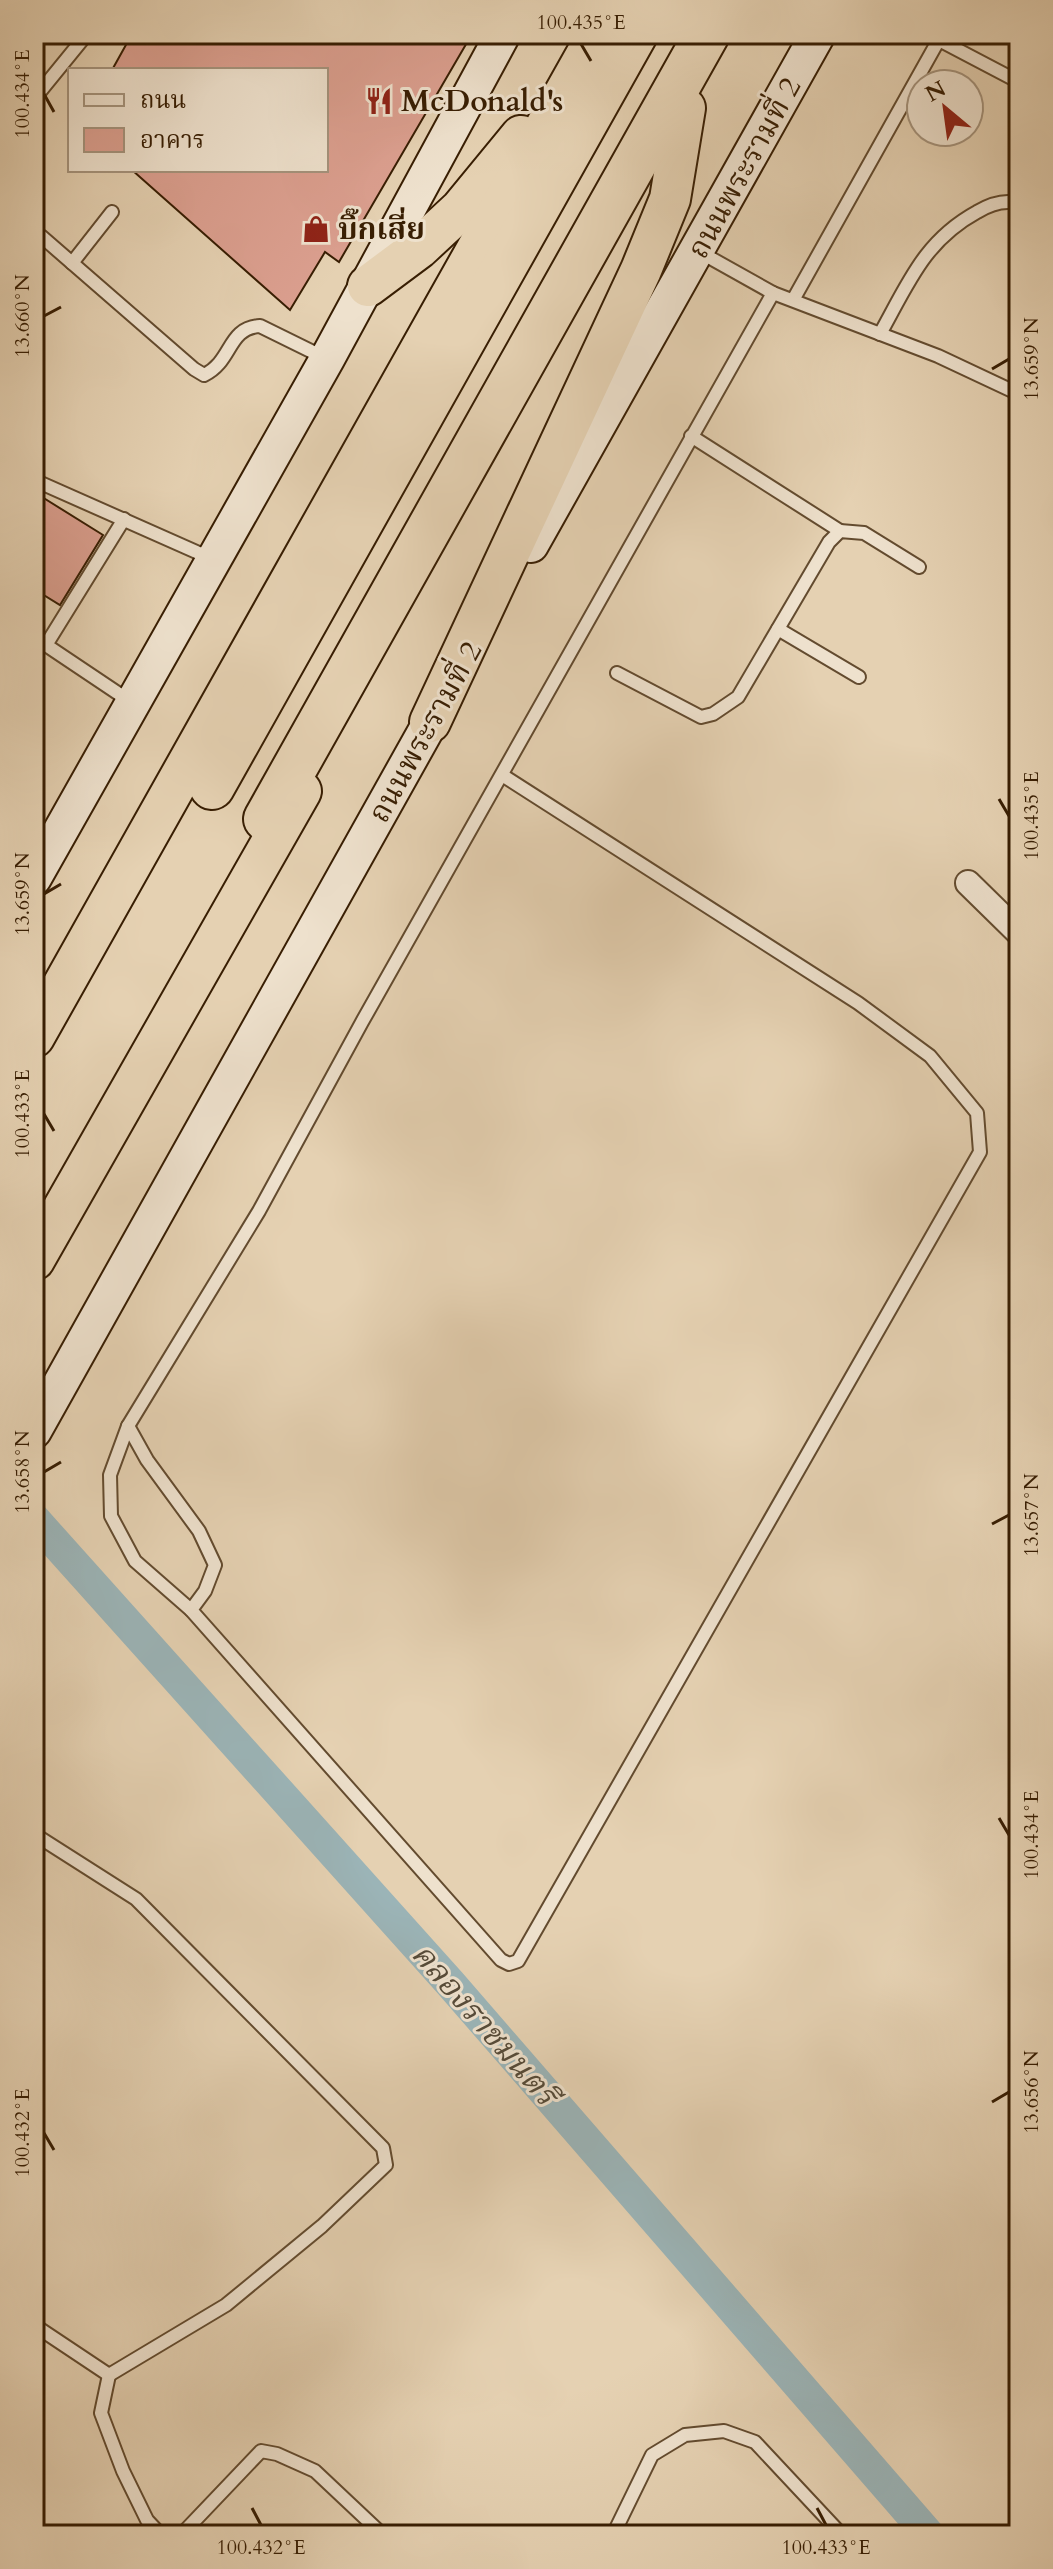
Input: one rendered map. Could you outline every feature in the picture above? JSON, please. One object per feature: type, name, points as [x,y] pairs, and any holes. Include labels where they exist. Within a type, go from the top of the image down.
[{"type":"highway","points":[[34,1037],[598,34]]},
{"type":"highway","points":[[212,787],[635,34]]},
{"type":"highway","points":[[266,819],[707,34]]},
{"type":"highway","points":[[34,1260],[580,301],[727,34]]},
{"type":"highway","points":[[368,286],[419,248],[461,209],[576,73]]},
{"type":"highway","points":[[430,722],[641,270],[670,199],[685,108]]},
{"type":"main road","points":[[34,878],[368,286],[503,34]]},
{"type":"main road","name":"ถนนพระรามที่ 2","points":[[34,1431],[818,34]]},
{"type":"street","points":[[968,883],[1019,933]]},
{"type":"lane","points":[[34,99],[87,34]]},
{"type":"lane","points":[[793,300],[940,37],[1019,82]]},
{"type":"lane","points":[[880,334],[918,265],[938,239],[988,206],[1012,202],[1019,204]]},
{"type":"lane","points":[[72,263],[112,212]]},
{"type":"lane","points":[[34,237],[41,236],[204,375],[217,369],[240,333],[248,327],[260,326],[327,359]]},
{"type":"lane","points":[[698,251],[773,293],[938,356],[1019,394]]},
{"type":"lane","points":[[502,775],[858,1003],[930,1056],[977,1113],[980,1152],[518,1961],[509,1964],[501,1960],[191,1610],[135,1561],[111,1516],[110,1475],[128,1426],[259,1211],[502,775],[691,436],[773,293]]},
{"type":"lane","points":[[691,436],[840,531],[864,533],[919,567]]},
{"type":"lane","points":[[34,480],[213,560]]},
{"type":"lane","points":[[46,645],[124,519]]},
{"type":"lane","points":[[617,673],[701,717],[713,714],[738,697],[829,542],[840,531]]},
{"type":"lane","points":[[778,629],[859,677]]},
{"type":"lane","points":[[34,637],[132,703]]},
{"type":"lane","points":[[128,1426],[154,1470],[199,1531],[215,1565],[205,1591],[191,1610]]},
{"type":"lane","points":[[34,1834],[136,1899],[383,2148],[386,2165],[322,2226],[226,2305],[109,2375],[101,2413],[123,2471],[147,2520],[161,2535]]},
{"type":"lane","points":[[34,2325],[109,2375]]},
{"type":"lane","points":[[613,2535],[652,2455],[685,2435],[724,2431],[755,2442],[842,2535]]},
{"type":"lane","points":[[181,2535],[261,2451],[277,2454],[315,2471],[383,2535]]},
{"type":"building","points":[[132,34],[472,34],[339,262],[325,252],[290,310],[134,172],[328,172],[328,68],[113,68]]},
{"type":"building","points":[[34,492],[103,535],[60,605],[34,589]]},
{"type":"waterway","name":"คลองราชมนตรี","points":[[34,1519],[450,1983],[929,2535]]},
{"type":"place","name":"McDonald's","points":[[379,101]]},
{"type":"place","name":"บิ๊กเสี่ย","points":[[316,229]]}]
